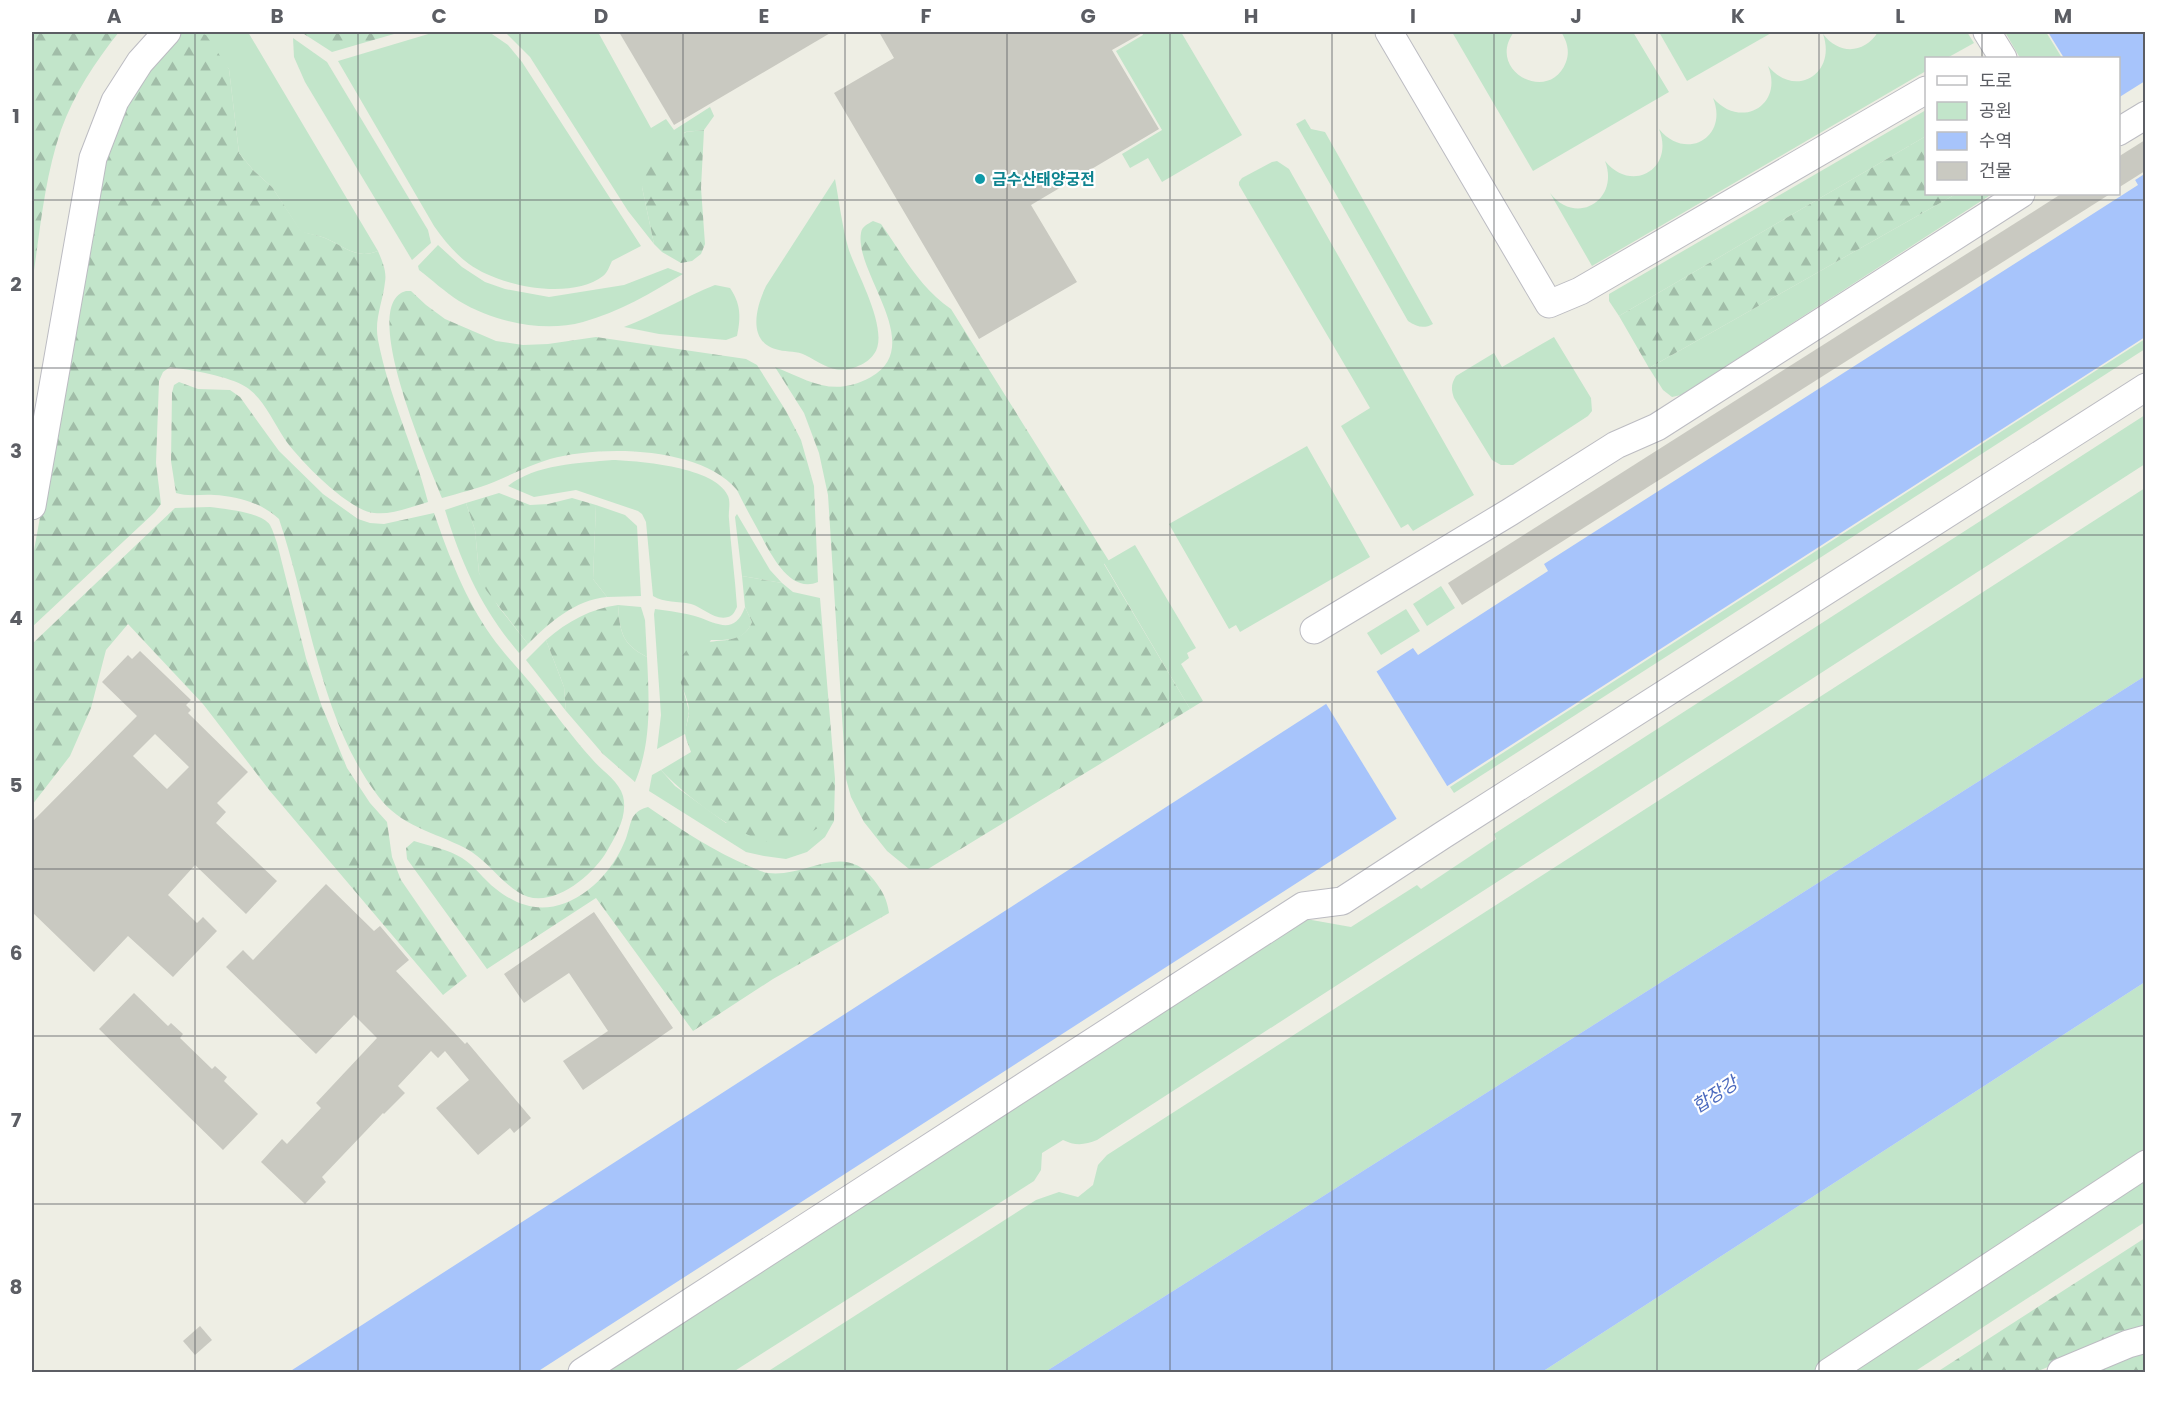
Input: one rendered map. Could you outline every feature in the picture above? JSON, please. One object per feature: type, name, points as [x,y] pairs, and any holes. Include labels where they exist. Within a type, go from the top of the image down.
[{"type":"street","points":[[32,506],[93,158],[115,101],[140,62],[167,32]]},
{"type":"street","points":[[1389,32],[1549,304],[1580,291],[1925,91]]},
{"type":"street","points":[[2120,131],[2145,115]]},
{"type":"street","points":[[1314,630],[1616,445],[1657,427],[2019,195]]},
{"type":"street","points":[[582,1372],[1303,906],[1342,901],[2145,387]]},
{"type":"street","points":[[1829,1372],[2145,1164]]},
{"type":"street","points":[[2061,1372],[2145,1339]]},
{"type":"green space","points":[[32,32],[119,32],[86,79],[61,130],[46,187],[32,284]]},
{"type":"green space","points":[[180,32],[196,32],[206,35],[229,69],[239,153],[272,187],[301,231],[325,238],[357,253],[378,251],[384,266],[385,278],[378,318],[378,340],[388,382],[428,502],[388,513],[364,510],[338,494],[300,458],[284,438],[263,403],[246,387],[220,377],[170,367],[163,372],[159,381],[156,463],[161,504],[32,627],[32,561],[106,159],[127,107],[149,67]]},
{"type":"green space","points":[[196,32],[248,32],[378,251],[357,253],[325,238],[301,232],[272,187],[239,153],[229,69]]},
{"type":"green space","points":[[301,32],[393,32],[394,34],[332,52]]},
{"type":"green space","points":[[435,32],[489,32],[508,45],[522,62],[641,246],[612,261],[603,276],[589,284],[554,289],[535,288],[498,279],[469,264],[454,251],[434,226],[338,61]]},
{"type":"green space","points":[[505,32],[598,32],[651,128],[666,119],[674,130],[710,107],[714,116],[704,130],[685,132],[642,187],[654,244],[628,211],[530,57]]},
{"type":"green space","points":[[1142,32],[1181,32],[1242,135],[1162,182],[1148,158],[1130,168],[1122,154],[1162,130],[1116,51],[1143,35]]},
{"type":"green space","points":[[1452,32],[1514,32],[1507,46],[1508,59],[1513,70],[1523,78],[1535,82],[1547,81],[1558,75],[1566,62],[1567,46],[1561,32],[1633,32],[1669,92],[1533,171]]},
{"type":"green space","points":[[1659,32],[1773,32],[1687,81]]},
{"type":"green space","points":[[1878,32],[1967,32],[1974,43],[1949,57],[1925,57],[1925,72],[1592,266],[1550,193],[1560,203],[1572,208],[1583,208],[1593,204],[1601,197],[1606,187],[1608,175],[1605,161],[1616,171],[1627,176],[1638,176],[1648,172],[1656,165],[1661,156],[1662,143],[1659,129],[1670,139],[1681,144],[1692,144],[1702,140],[1710,134],[1715,124],[1716,112],[1713,98],[1724,107],[1736,112],[1757,109],[1765,102],[1770,92],[1771,80],[1768,66],[1779,76],[1790,81],[1801,81],[1811,77],[1824,61],[1826,48],[1823,34],[1836,46],[1851,49],[1866,45]]},
{"type":"green space","points":[[2005,32],[2046,32],[2061,57],[2019,57]]},
{"type":"green space","points":[[293,38],[327,62],[428,230],[431,243],[412,260],[305,82],[294,57]]},
{"type":"green space","points":[[1925,111],[1925,137],[1619,316],[1609,301],[1609,294]]},
{"type":"green space","points":[[1305,119],[1311,129],[1325,132],[1433,324],[1421,327],[1408,321],[1296,124]]},
{"type":"green space","points":[[704,130],[701,188],[705,244],[701,254],[692,261],[681,263],[662,252],[654,244],[642,187],[647,165],[660,149],[686,132]]},
{"type":"green space","points":[[1925,137],[1925,195],[1954,195],[1649,368],[1619,316]]},
{"type":"green space","points":[[1277,161],[1289,169],[1474,495],[1413,531],[1408,524],[1401,528],[1341,426],[1370,408],[1239,185],[1242,178]]},
{"type":"green space","points":[[835,179],[848,247],[870,301],[878,331],[878,344],[874,354],[866,362],[856,367],[842,370],[829,367],[796,352],[769,346],[762,340],[756,323],[759,304],[766,286]]},
{"type":"green space","points":[[1954,195],[1990,195],[1681,395],[1672,397],[1663,390],[1649,368]]},
{"type":"green space","points":[[873,221],[881,224],[921,281],[951,309],[1109,561],[1104,564],[1190,709],[928,869],[909,869],[887,851],[864,822],[851,797],[846,779],[828,495],[819,453],[804,413],[775,367],[811,382],[833,387],[857,383],[871,377],[886,363],[892,347],[891,328],[867,268],[862,249],[861,233]]},
{"type":"green space","points":[[438,245],[462,267],[485,282],[505,289],[549,297],[624,285],[668,268],[683,274],[634,301],[596,318],[568,325],[535,326],[503,320],[473,308],[454,297],[419,270],[418,266]]},
{"type":"green space","points":[[715,285],[730,288],[736,300],[739,317],[737,336],[726,340],[659,334],[624,327],[692,295]]},
{"type":"green space","points":[[406,291],[411,291],[445,319],[496,341],[523,345],[548,344],[596,337],[746,359],[757,365],[801,440],[814,486],[818,582],[807,584],[797,582],[788,576],[767,547],[737,490],[720,475],[675,457],[622,451],[571,455],[543,461],[488,484],[442,498],[413,423],[393,355],[389,325],[393,302]]},
{"type":"green space","points":[[1554,337],[1591,398],[1592,411],[1588,416],[1513,465],[1501,465],[1492,460],[1454,398],[1453,382],[1456,376],[1494,353],[1502,367]]},
{"type":"green space","points":[[2145,339],[2145,349],[1454,793],[1450,787]]},
{"type":"green space","points":[[179,382],[198,389],[230,390],[240,397],[279,451],[323,494],[358,519],[384,524],[434,513],[452,561],[482,623],[584,750],[614,781],[623,796],[623,818],[617,832],[600,861],[580,881],[555,895],[542,898],[530,897],[518,892],[473,853],[397,815],[378,796],[358,766],[329,698],[279,519],[265,509],[240,499],[176,493],[171,461],[172,393],[174,385]]},
{"type":"green space","points":[[2145,415],[2145,464],[1097,1140],[1080,1144],[1063,1140],[1042,1153],[1041,1170],[1034,1181],[733,1372],[600,1372],[1306,919],[1351,927],[1417,885],[1421,889],[1496,839],[1494,834]]},
{"type":"green space","points":[[1307,446],[1370,557],[1240,632],[1236,625],[1229,629],[1169,524]]},
{"type":"green space","points":[[613,460],[658,464],[693,472],[721,486],[729,502],[737,607],[731,616],[718,617],[691,604],[666,601],[653,596],[646,522],[638,511],[576,490],[534,497],[508,486],[531,473],[545,469]]},
{"type":"green space","points":[[2145,488],[2145,676],[1045,1372],[767,1372],[1036,1200],[1059,1192],[1078,1197],[1093,1185],[1098,1165],[1107,1155]]},
{"type":"green space","points":[[499,493],[530,505],[548,504],[572,498],[596,505],[593,579],[607,597],[574,607],[554,620],[528,644],[486,590],[479,573],[475,530],[466,503]]},
{"type":"green space","points":[[466,503],[475,530],[479,573],[498,606],[528,644],[519,653],[483,602],[466,568],[452,530],[445,510]]},
{"type":"green space","points":[[596,505],[625,515],[637,526],[641,596],[607,597],[593,579]]},
{"type":"green space","points":[[210,507],[251,514],[259,517],[271,527],[306,658],[321,704],[347,768],[370,803],[387,822],[392,857],[401,880],[467,976],[443,995],[270,791],[203,704],[128,624],[106,650],[91,708],[70,756],[32,805],[32,644],[175,508]]},
{"type":"green space","points":[[737,514],[770,570],[782,583],[742,576],[735,517]]},
{"type":"green space","points":[[1135,545],[1196,648],[1187,653],[1189,658],[1181,664],[1203,701],[1190,709],[1104,563]]},
{"type":"green space","points":[[742,576],[782,583],[793,592],[820,598],[835,779],[834,821],[811,833],[783,843],[767,842],[734,827],[699,804],[661,770],[691,752],[685,734],[689,714],[688,705],[679,672],[684,653],[692,646],[702,643],[736,638],[745,632],[752,622],[745,607]]},
{"type":"green space","points":[[1441,586],[1455,608],[1427,626],[1413,604]]},
{"type":"green space","points":[[618,605],[641,607],[645,620],[647,657],[632,647],[624,637]]},
{"type":"green space","points":[[618,605],[624,637],[632,647],[647,657],[649,705],[647,736],[635,782],[603,754],[566,711],[564,687],[546,640],[580,617],[598,609]]},
{"type":"green space","points":[[745,607],[752,622],[745,633],[736,638],[711,640],[681,682],[689,711],[685,734],[657,749],[661,715],[655,609],[688,614],[725,625],[736,621]]},
{"type":"green space","points":[[1406,609],[1420,631],[1381,655],[1367,633]]},
{"type":"green space","points":[[546,640],[564,687],[566,711],[526,660]]},
{"type":"green space","points":[[661,770],[675,786],[726,823],[834,821],[825,837],[807,852],[786,859],[746,852],[649,791],[652,775]]},
{"type":"green space","points":[[648,807],[711,847],[764,872],[783,873],[838,862],[850,863],[862,868],[880,888],[889,913],[773,979],[693,1031],[596,898],[487,969],[407,859],[406,848],[414,841],[445,850],[467,861],[507,897],[530,906],[553,907],[576,898],[599,880],[621,849],[633,817],[639,810]]},
{"type":"green space","points":[[2145,982],[2145,1156],[1818,1372],[1542,1372]]},
{"type":"green space","points":[[2145,1171],[2145,1222],[1914,1372],[1838,1372]]},
{"type":"green space","points":[[2145,1238],[2145,1328],[2036,1372],[1937,1372]]},
{"type":"green space","points":[[2145,1347],[2145,1372],[2084,1372]]},
{"type":"water","points":[[2048,32],[2145,32],[2145,337],[537,1372],[289,1372],[1413,648],[1418,655],[1548,571],[1544,564],[2138,185],[2120,154],[2120,57],[2063,57]]},
{"type":"water","name":"합장강","points":[[2145,676],[2145,982],[1542,1372],[1045,1372]]},
{"type":"pier","points":[[2145,81],[2146,173],[2132,182],[2120,161],[2120,97]]},
{"type":"pier","points":[[1375,669],[1449,789],[1398,821],[1325,702]]},
{"type":"building","points":[[619,32],[832,32],[674,125]]},
{"type":"building","name":"금수산태양궁전","points":[[879,32],[1144,32],[1112,50],[1159,129],[1031,205],[1077,282],[979,339],[834,93],[894,58]]},
{"type":"building","points":[[2145,140],[2145,171],[2120,187],[2120,156]]},
{"type":"building","points":[[2059,195],[2108,195],[1462,605],[1448,583]]},
{"type":"building","points":[[140,651],[191,700],[186,705],[191,710],[188,713],[248,772],[217,803],[226,812],[216,823],[277,881],[246,914],[195,865],[168,895],[197,923],[203,917],[217,931],[173,977],[128,936],[94,972],[32,912],[32,822],[137,716],[102,682],[128,655],[132,659]],"holes":[[[155,734],[189,767],[167,789],[133,756]]]},
{"type":"building","points":[[326,884],[374,931],[380,926],[409,960],[396,971],[465,1044],[467,1042],[531,1118],[514,1133],[510,1128],[478,1155],[436,1108],[469,1080],[445,1051],[438,1058],[431,1051],[398,1086],[405,1093],[322,1177],[326,1182],[305,1204],[261,1162],[282,1139],[287,1144],[321,1108],[316,1103],[377,1038],[354,1015],[316,1054],[226,967],[243,950],[253,960]]},
{"type":"building","points":[[594,912],[673,1028],[583,1090],[563,1061],[608,1031],[569,973],[524,1003],[504,974]]},
{"type":"building","points":[[134,993],[168,1026],[171,1023],[183,1034],[180,1038],[212,1069],[215,1066],[227,1077],[224,1081],[258,1114],[223,1150],[99,1029]]},
{"type":"building","points":[[200,1326],[212,1340],[195,1355],[183,1341]]},
{"type":"place","name":"금수산태양궁전","points":[[980,179]]}]
